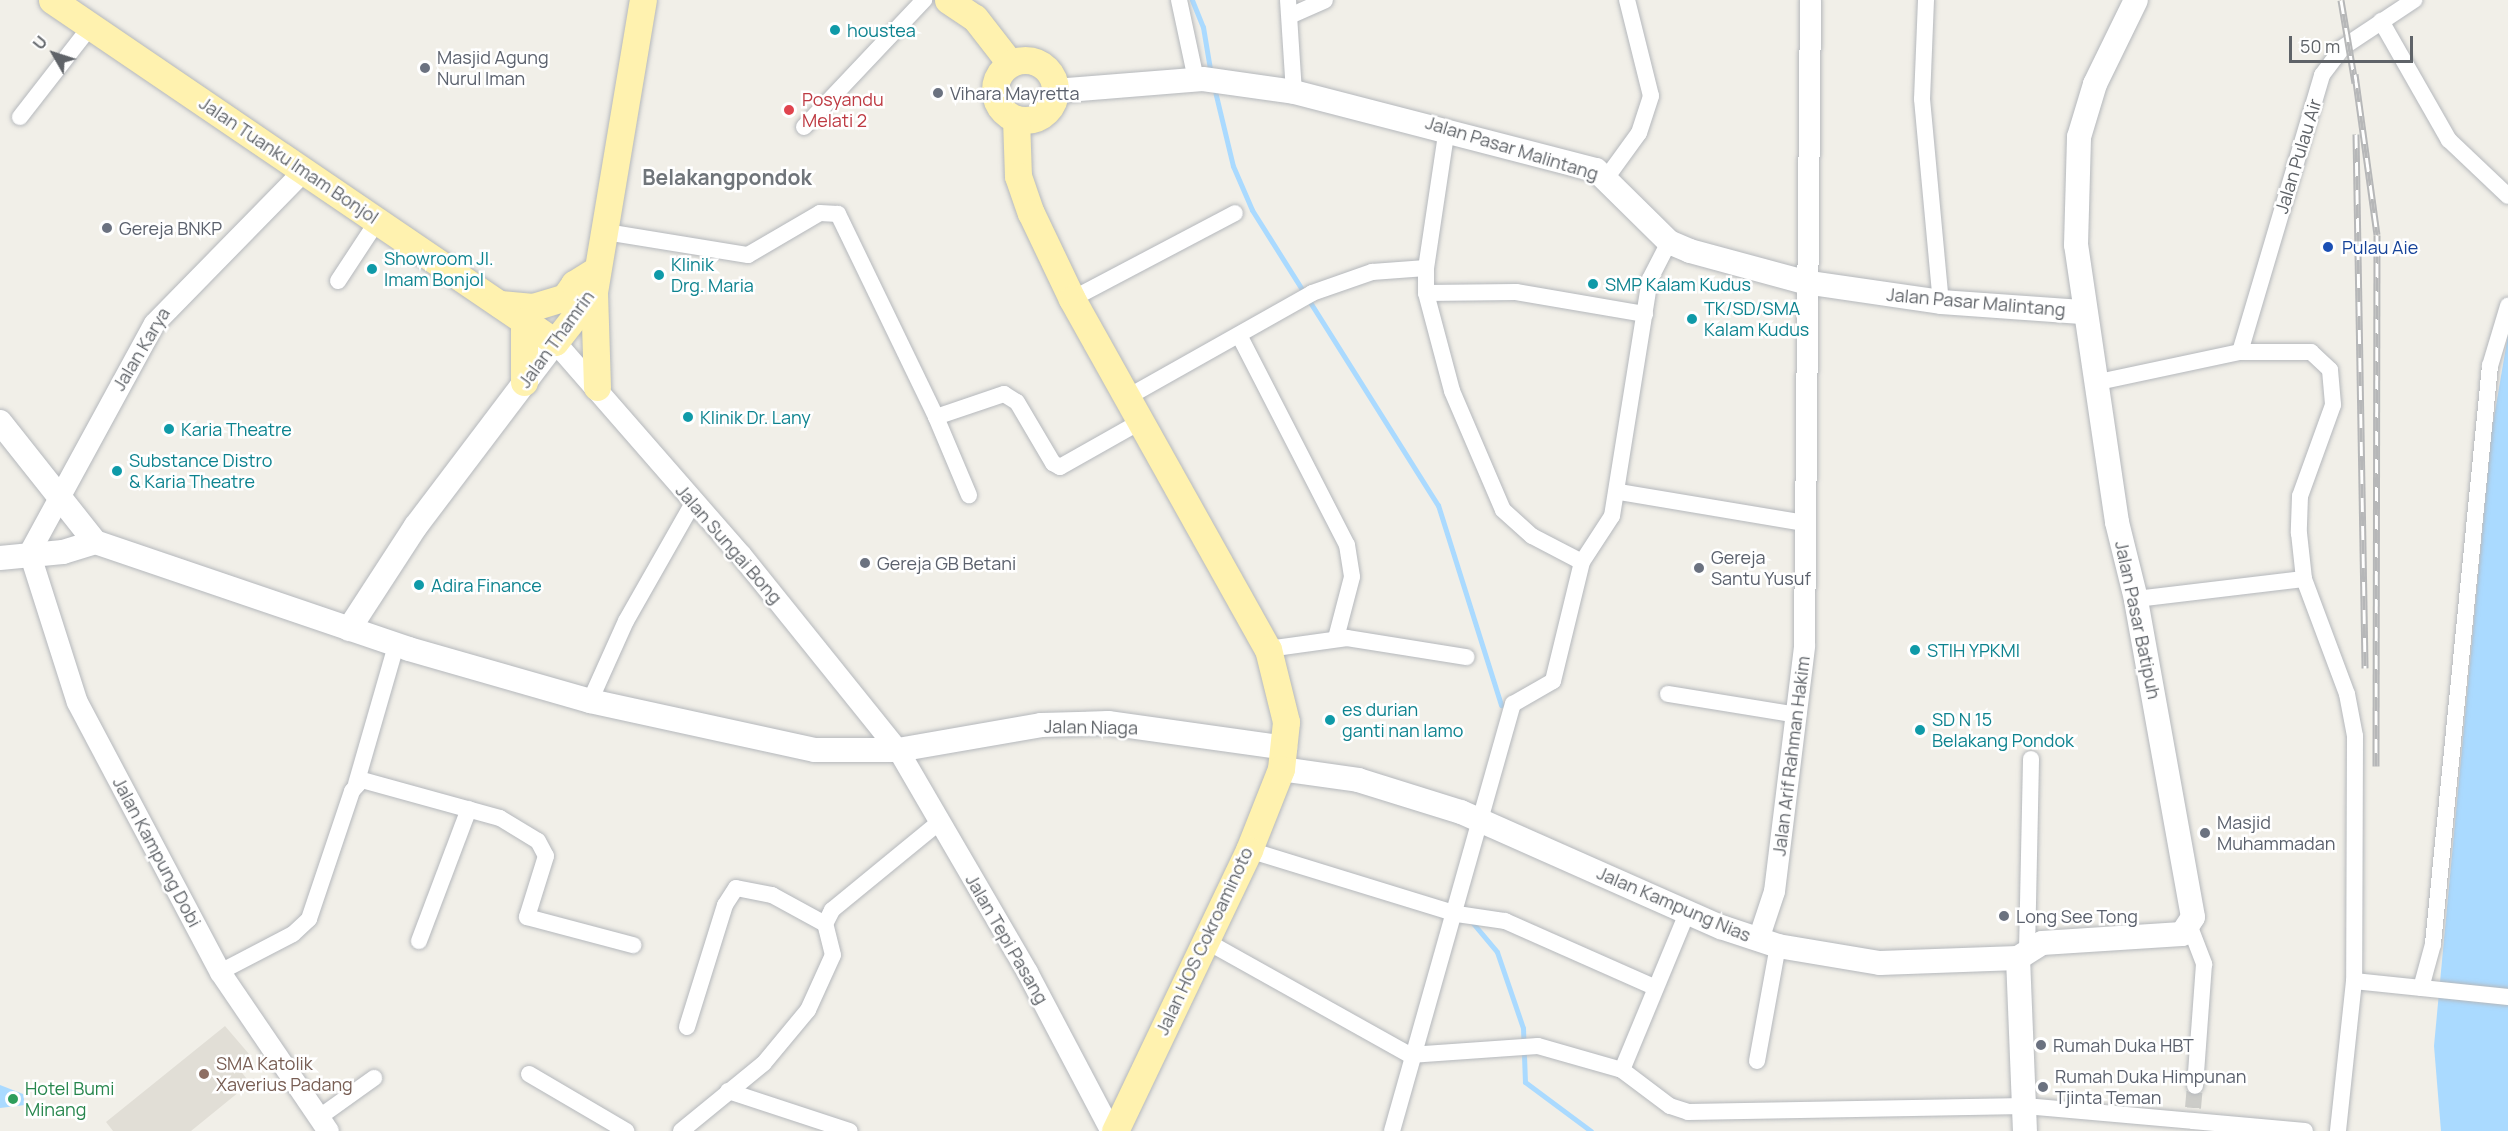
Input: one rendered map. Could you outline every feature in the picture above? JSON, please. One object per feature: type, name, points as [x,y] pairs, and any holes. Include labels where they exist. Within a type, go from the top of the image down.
[{"type":"main road","name":"Jalan Tuanku Imam Bonjol","points":[[52,0],[238,124],[301,173],[378,220],[514,309],[555,342]]},
{"type":"main road","name":"Jalan Thamrin","points":[[349,629],[416,526],[555,342],[588,282],[606,232],[643,0]]},
{"type":"main road","points":[[948,0],[975,18],[1010,63]]},
{"type":"main road","name":"Jalan Pasar Batipuh","points":[[2136,0],[2099,73],[2079,137],[2074,197],[2082,312],[2116,522],[2136,599],[2191,904],[2190,927]]},
{"type":"main road","points":[[1010,63],[1041,64],[1055,92],[1046,111],[1016,119]]},
{"type":"main road","points":[[1010,63],[996,80],[994,92],[1002,108],[1016,119],[1023,195],[1072,299],[1268,649],[1283,702],[1283,759]]},
{"type":"main road","name":"Jalan Pasar Malintang","points":[[1055,92],[1208,80],[1294,92],[1447,128],[1607,177],[1669,242],[1804,282],[1941,302],[2082,312]]},
{"type":"main road","points":[[524,382],[514,309],[533,307],[565,297],[588,282],[597,387]]},
{"type":"main road","points":[[0,422],[94,542],[36,558],[0,574]]},
{"type":"main road","name":"Jalan Niaga","points":[[94,542],[396,645],[590,701],[815,750],[898,750],[1041,725],[1108,723],[1283,759]]},
{"type":"main road","points":[[0,558],[36,558]]},
{"type":"main road","name":"Jalan Kampung Nias","points":[[1283,759],[1358,780],[1479,821],[1768,943],[1880,963],[2022,955],[2042,943],[2170,936],[2190,927]]},
{"type":"main road","name":"Jalan HOS Cokroaminoto","points":[[1113,1131],[1249,850],[1283,759]]},
{"type":"main road","points":[[2022,955],[2025,1131]]},
{"type":"street","points":[[804,127],[924,0]]},
{"type":"street","points":[[1179,0],[1208,80]]},
{"type":"street","points":[[1294,92],[1290,7],[1325,0]]},
{"type":"street","points":[[1607,177],[1639,133],[1651,96],[1627,0]]},
{"type":"street","name":"Jalan Arif Rahman Hakim","points":[[1768,943],[1798,715],[1805,523],[1804,282],[1810,0]]},
{"type":"street","points":[[1926,0],[1922,99],[1941,302]]},
{"type":"street","name":"Jalan Pulau Air","points":[[2240,352],[2322,75],[2342,48],[2414,0]]},
{"type":"street","points":[[2381,21],[2449,140],[2508,195]]},
{"type":"street","points":[[20,117],[90,27]]},
{"type":"street","points":[[1447,128],[1426,268],[1426,293],[1452,391],[1496,499],[1519,526],[1582,562]]},
{"type":"street","name":"Jalan Karya","points":[[36,558],[59,495],[154,322],[301,173]]},
{"type":"street","points":[[606,232],[748,255],[820,213],[838,214],[936,417],[969,495]]},
{"type":"street","points":[[1072,299],[1235,213]]},
{"type":"street","points":[[338,281],[378,220]]},
{"type":"street","points":[[1392,1131],[1410,1055],[1457,914],[1479,821],[1513,704],[1552,681],[1582,562],[1607,529],[1618,492],[1654,265],[1669,242]]},
{"type":"street","points":[[1126,398],[1312,293],[1372,272],[1426,268]]},
{"type":"street","points":[[1426,293],[1516,292],[1645,314]]},
{"type":"street","points":[[2425,988],[2433,944],[2490,366],[2508,306]]},
{"type":"street","points":[[1239,335],[1347,545],[1351,586],[1336,638]]},
{"type":"street","name":"Jalan Sungai Bong","points":[[555,342],[597,387],[898,750]]},
{"type":"street","points":[[2094,383],[2240,352],[2311,352],[2330,370],[2329,424],[2300,496],[2304,579],[2347,694],[2353,726],[2354,981],[2338,1131]]},
{"type":"street","points":[[936,417],[1004,394],[1017,402],[1060,467],[1140,422]]},
{"type":"street","points":[[1618,492],[1805,523]]},
{"type":"street","points":[[590,701],[626,621],[693,503]]},
{"type":"street","name":"Jalan Kampung Dobi","points":[[36,558],[77,702],[220,972],[323,1124]]},
{"type":"street","points":[[2136,599],[2304,579]]},
{"type":"street","points":[[1268,649],[1336,638],[1466,657]]},
{"type":"street","points":[[220,972],[293,934],[309,919],[356,784],[396,645]]},
{"type":"street","points":[[1668,694],[1798,715]]},
{"type":"street","name":"Jalan Tepi Pasang","points":[[898,750],[937,824],[985,897],[1113,1131]]},
{"type":"street","points":[[2022,955],[2031,759]]},
{"type":"street","points":[[356,784],[370,780],[500,818],[544,847],[526,917],[633,945]]},
{"type":"street","points":[[419,941],[469,809]]},
{"type":"street","points":[[681,1131],[771,1056],[817,993],[832,955],[825,924],[832,910],[937,824]]},
{"type":"street","points":[[1249,850],[1457,914],[1505,921],[1654,987]]},
{"type":"street","points":[[687,1027],[725,905],[736,888],[772,895],[825,924]]},
{"type":"street","points":[[1622,1070],[1654,987],[1688,910]]},
{"type":"street","points":[[2190,927],[2204,964],[2195,1086]]},
{"type":"street","points":[[1204,940],[1410,1055],[1538,1046],[1622,1070],[1670,1106],[1688,1112],[2025,1106],[2305,1131]]},
{"type":"street","points":[[1757,1061],[1768,943]]},
{"type":"street","points":[[2354,981],[2508,997]]},
{"type":"street","points":[[529,1074],[626,1131]]},
{"type":"street","points":[[323,1124],[374,1078]]},
{"type":"street","points":[[728,1091],[850,1131]]},
{"type":"shaded area","name":"SMA Katolik Xaverius Padang","points":[[225,1026],[249,1054],[236,1065],[250,1083],[191,1131],[113,1131],[106,1122]]},
{"type":"water","points":[[2508,335],[2508,1131],[2441,1131],[2434,1046],[2492,429]]},
{"type":"water","name":"Hotel Bumi Minang","points":[[0,1085],[23,1094],[25,1105],[0,1108]]},
{"type":"waterway","points":[[1192,0],[1203,27],[1211,75]]},
{"type":"waterway","points":[[1214,87],[1233,166],[1252,210],[1438,505],[1501,705]]},
{"type":"waterway","points":[[1472,922],[1497,952],[1523,1028],[1525,1082],[1591,1131]]},
{"type":"tunnel","points":[[2193,1108],[2195,1086]]},
{"type":"railway","points":[[2341,0],[2355,83]]},
{"type":"railway","points":[[2355,74],[2377,235],[2376,766]]},
{"type":"railway","points":[[2356,134],[2365,668]]},
{"type":"place","name":"houstea","points":[[835,30]]},
{"type":"place","name":"Masjid Agung Nurul Iman","points":[[425,68]]},
{"type":"place","name":"Vihara Mayretta","points":[[938,93]]},
{"type":"place","name":"Posyandu Melati 2","points":[[789,110]]},
{"type":"place","name":"Gereja BNKP","points":[[107,228]]},
{"type":"place","name":"Pulau Aie","points":[[2328,247]]},
{"type":"place","name":"Showroom Jl. Imam Bonjol","points":[[372,269]]},
{"type":"place","name":"Klinik Drg. Maria","points":[[659,275]]},
{"type":"place","name":"SMP Kalam Kudus","points":[[1593,284]]},
{"type":"place","name":"TK/SD/SMA Kalam Kudus","points":[[1692,319]]},
{"type":"place","name":"Klinik Dr. Lany","points":[[688,417]]},
{"type":"place","name":"Karia Theatre","points":[[169,429]]},
{"type":"place","name":"Substance Distro & Karia Theatre","points":[[117,471]]},
{"type":"place","name":"Gereja GB Betani","points":[[865,563]]},
{"type":"place","name":"Gereja Santu Yusuf","points":[[1699,568]]},
{"type":"place","name":"Adira Finance","points":[[419,585]]},
{"type":"place","name":"STIH YPKMI","points":[[1915,650]]},
{"type":"place","name":"es durian ganti nan lamo","points":[[1330,720]]},
{"type":"place","name":"SD N 15 Belakang Pondok","points":[[1920,730]]},
{"type":"place","name":"Masjid Muhammadan","points":[[2205,833]]},
{"type":"place","name":"Long See Tong","points":[[2004,916]]},
{"type":"place","name":"Rumah Duka HBT","points":[[2041,1045]]},
{"type":"place","name":"SMA Katolik Xaverius Padang","points":[[204,1074]]},
{"type":"place","name":"Rumah Duka Himpunan Tjinta Teman","points":[[2043,1087]]},
{"type":"place","name":"Hotel Bumi Minang","points":[[13,1099]]},
{"type":"district","name":"Belakangpondok","points":[[727,177]]}]
